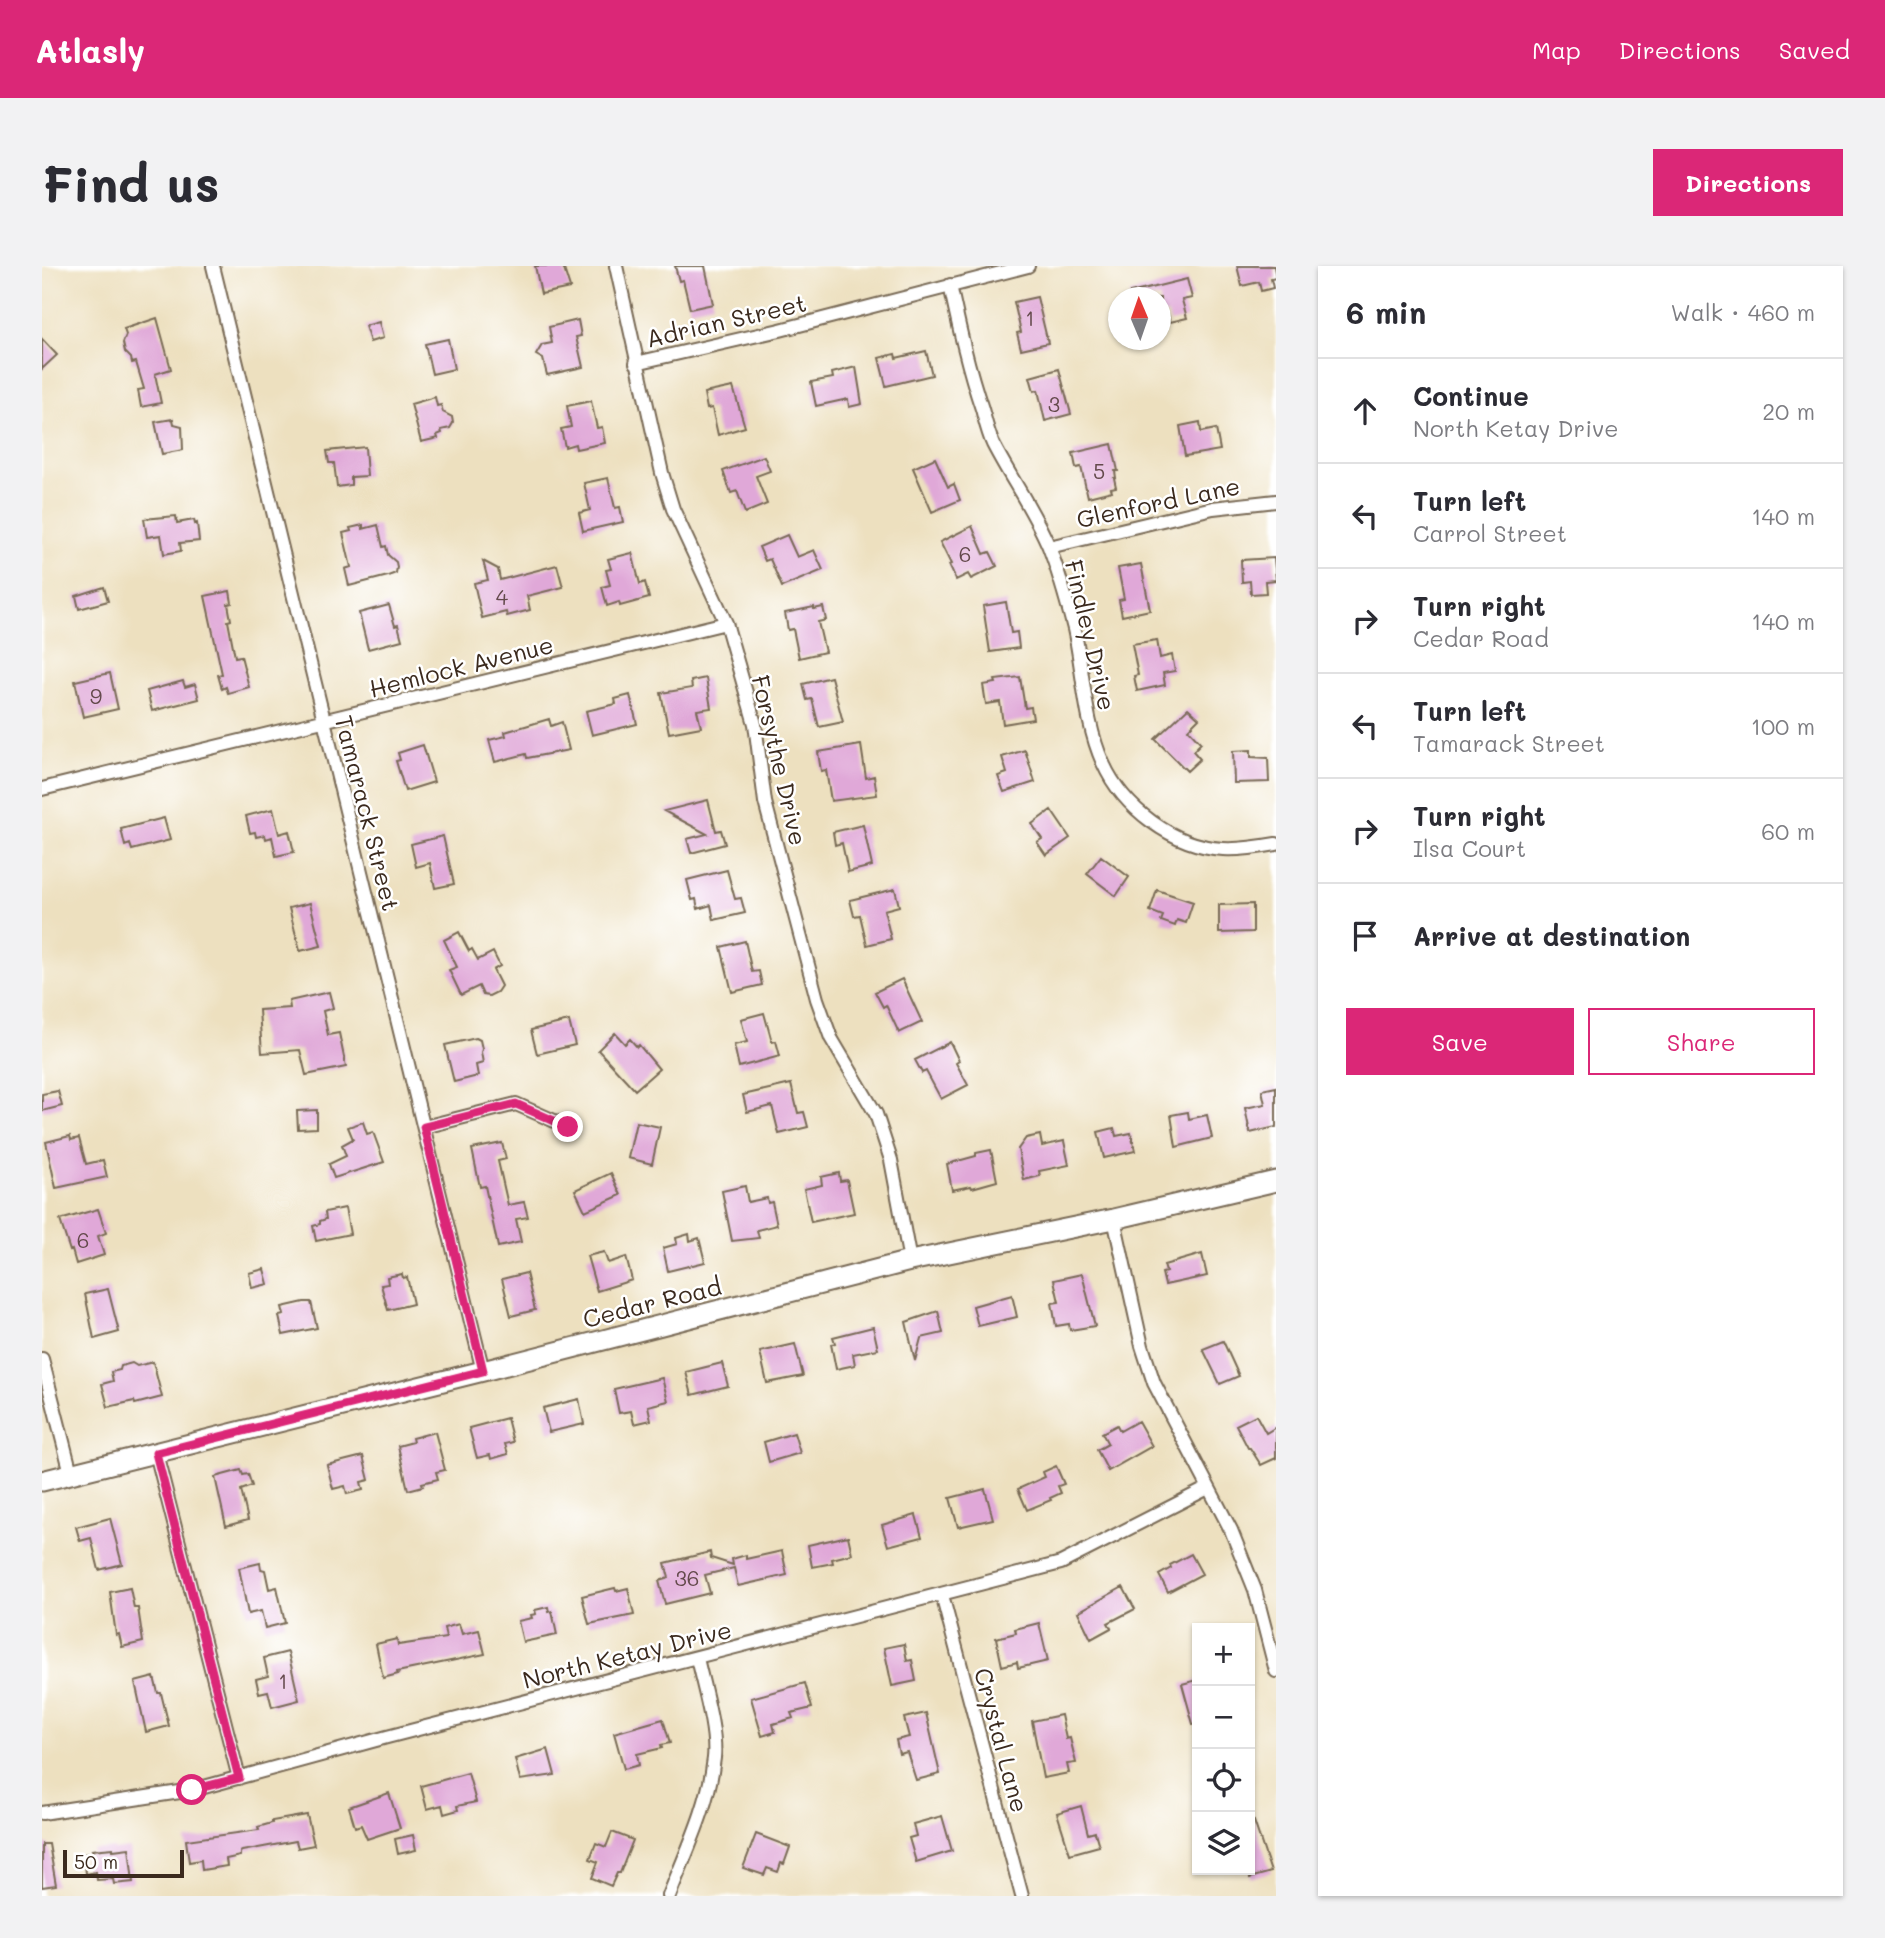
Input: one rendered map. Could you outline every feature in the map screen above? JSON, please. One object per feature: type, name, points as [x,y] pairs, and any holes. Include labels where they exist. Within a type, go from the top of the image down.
[{"type":"street","name":"Tamarack Street","points":[[213,266],[483,1371]]},
{"type":"street","name":"Forsythe Drive","points":[[616,266],[636,363],[673,509],[726,623],[755,724],[765,802],[817,999],[831,1038],[876,1114],[891,1160],[910,1261]]},
{"type":"street","name":"Adrian Street","points":[[636,363],[780,330],[1028,266]]},
{"type":"street","name":"Findley Drive","points":[[950,285],[964,349],[992,442],[1049,547],[1074,629],[1093,736],[1103,765],[1118,789],[1142,816],[1171,834],[1196,844],[1222,849],[1276,844]]},
{"type":"street","name":"Glenford Lane","points":[[1049,547],[1213,508],[1276,501]]},
{"type":"street","name":"Hemlock Avenue","points":[[42,789],[726,623]]},
{"type":"street","points":[[424,1127],[516,1104],[568,1127]]},
{"type":"street","name":"Cedar Road","points":[[42,1481],[910,1261],[1114,1219],[1276,1181]]},
{"type":"street","points":[[1114,1219],[1136,1322],[1154,1383],[1231,1530],[1255,1590],[1276,1671]]},
{"type":"street","points":[[42,1359],[71,1473]]},
{"type":"street","points":[[156,1453],[239,1778]]},
{"type":"street","name":"North Ketay Drive","points":[[42,1813],[192,1790],[1061,1563],[1208,1488]]},
{"type":"street","name":"Crystal Lane","points":[[942,1595],[1022,1896]]},
{"type":"street","points":[[669,1896],[698,1820],[714,1756],[710,1720],[697,1658]]},
{"type":"building","points":[[535,266],[563,266],[570,288],[541,294]]},
{"type":"building","points":[[675,266],[705,266],[713,304],[690,309],[683,280],[679,281]]},
{"type":"building","points":[[1237,266],[1274,266],[1276,278],[1271,279],[1273,288],[1261,291],[1259,282],[1242,286]]},
{"type":"building","points":[[1187,279],[1192,298],[1182,300],[1187,318],[1171,322],[1171,287],[1154,287]]},
{"type":"building","points":[[1037,297],[1048,343],[1021,349],[1017,333],[1021,332],[1014,302]]},
{"type":"building","points":[[157,318],[171,369],[155,374],[161,403],[141,407],[138,390],[144,389],[136,362],[132,363],[125,352],[124,329]]},
{"type":"building","points":[[578,320],[581,336],[576,337],[583,367],[547,375],[543,359],[536,355],[542,345],[552,343],[549,327]]},
{"type":"building","points":[[379,322],[383,338],[370,342],[365,326]]},
{"type":"building","points":[[42,339],[57,355],[42,369]]},
{"type":"building","points":[[448,339],[454,369],[432,374],[425,344]]},
{"type":"building","points":[[926,351],[932,375],[886,386],[879,358],[895,354],[896,358]]},
{"type":"building","points":[[856,367],[862,404],[849,407],[848,399],[816,406],[811,382],[833,378],[832,373]]},
{"type":"building","points":[[1059,369],[1071,414],[1045,421],[1038,390],[1034,391],[1030,377]]},
{"type":"building","points":[[733,387],[745,427],[718,435],[712,408],[707,409],[704,393]]},
{"type":"building","points":[[435,397],[437,406],[441,405],[443,412],[452,417],[453,423],[450,428],[441,430],[438,438],[421,442],[411,404]]},
{"type":"building","points":[[591,401],[597,428],[602,427],[605,443],[576,449],[575,444],[565,447],[561,429],[571,427],[567,406]]},
{"type":"building","points":[[173,419],[174,424],[182,426],[183,450],[162,454],[155,422]]},
{"type":"building","points":[[1200,422],[1201,432],[1216,429],[1220,450],[1185,456],[1180,426]]},
{"type":"building","points":[[1112,444],[1118,471],[1115,471],[1114,478],[1116,487],[1111,488],[1112,491],[1088,497],[1081,467],[1076,468],[1073,453]]},
{"type":"building","points":[[365,447],[367,476],[351,477],[351,485],[337,487],[334,463],[329,463],[327,451]]},
{"type":"building","points":[[764,456],[770,471],[756,476],[767,504],[745,513],[737,491],[731,493],[723,471]]},
{"type":"building","points":[[935,458],[948,487],[954,484],[960,500],[932,512],[913,468]]},
{"type":"building","points":[[608,478],[615,508],[620,507],[623,522],[583,531],[579,513],[590,510],[584,483]]},
{"type":"building","points":[[176,516],[177,523],[194,520],[195,524],[197,523],[199,541],[180,543],[181,551],[164,554],[161,535],[147,537],[144,519]]},
{"type":"building","points":[[363,525],[363,529],[378,525],[383,547],[386,546],[388,555],[396,562],[396,573],[349,586],[345,569],[351,567],[343,533]]},
{"type":"building","points":[[972,526],[984,554],[990,552],[997,566],[971,579],[968,574],[956,580],[940,542]]},
{"type":"building","points":[[787,535],[797,557],[814,550],[823,570],[782,587],[770,559],[765,561],[759,547]]},
{"type":"building","points":[[632,553],[640,584],[645,582],[649,598],[620,606],[619,602],[607,606],[602,587],[610,585],[606,570],[611,569],[608,559]]},
{"type":"building","points":[[1274,558],[1276,580],[1265,581],[1266,593],[1251,594],[1250,581],[1242,582],[1241,560]]},
{"type":"building","points":[[483,561],[498,569],[500,580],[557,565],[563,587],[527,596],[530,610],[507,616],[506,612],[482,618],[474,583],[488,580]]},
{"type":"building","points":[[1141,564],[1150,610],[1122,616],[1119,600],[1124,599],[1118,568]]},
{"type":"building","points":[[104,587],[108,601],[79,609],[76,596]]},
{"type":"building","points":[[230,591],[232,603],[228,604],[231,620],[228,621],[235,657],[241,656],[249,687],[228,693],[226,687],[222,689],[218,675],[222,674],[205,596]]},
{"type":"building","points":[[1006,602],[1011,633],[1017,632],[1019,648],[990,652],[983,606]]},
{"type":"building","points":[[389,605],[402,640],[368,649],[359,613]]},
{"type":"building","points":[[823,607],[826,620],[818,622],[825,652],[799,658],[793,629],[788,630],[785,613]]},
{"type":"building","points":[[1157,640],[1160,658],[1172,655],[1175,671],[1163,673],[1165,685],[1137,691],[1134,676],[1138,675],[1132,644]]},
{"type":"building","points":[[110,673],[118,709],[83,717],[75,681]]},
{"type":"building","points":[[831,677],[843,722],[819,727],[812,699],[807,700],[803,684]]},
{"type":"building","points":[[1020,677],[1025,708],[1031,707],[1033,719],[1003,724],[1000,702],[986,704],[983,685],[996,683],[995,680]]},
{"type":"building","points":[[706,678],[711,708],[697,710],[701,727],[669,733],[661,693],[692,688],[691,681]]},
{"type":"building","points":[[183,681],[185,687],[195,684],[199,699],[152,711],[147,691]]},
{"type":"building","points":[[630,695],[637,724],[592,735],[586,711],[616,704],[615,699]]},
{"type":"building","points":[[1188,708],[1199,718],[1188,729],[1201,743],[1193,751],[1200,759],[1187,771],[1155,739]]},
{"type":"building","points":[[549,719],[551,726],[562,722],[569,750],[527,758],[526,754],[495,762],[489,740],[506,736],[505,732]]},
{"type":"building","points":[[423,745],[434,782],[405,791],[396,761],[400,760],[398,753]]},
{"type":"building","points":[[861,745],[866,778],[874,776],[877,795],[831,801],[826,770],[821,771],[818,752]]},
{"type":"building","points":[[1025,750],[1035,782],[1004,792],[998,776],[1007,773],[1002,757]]},
{"type":"building","points":[[1251,750],[1251,757],[1268,758],[1269,782],[1234,783],[1233,751]]},
{"type":"building","points":[[708,800],[716,831],[721,830],[725,844],[691,853],[687,839],[707,834],[664,811]]},
{"type":"building","points":[[273,809],[279,834],[289,831],[294,852],[276,856],[272,837],[266,839],[265,835],[256,837],[255,832],[250,833],[246,816]]},
{"type":"building","points":[[1051,810],[1070,838],[1046,855],[1037,842],[1042,839],[1032,824]]},
{"type":"building","points":[[164,818],[170,840],[132,850],[130,844],[125,846],[121,829]]},
{"type":"building","points":[[863,825],[872,866],[848,872],[842,843],[835,845],[833,832]]},
{"type":"building","points":[[443,836],[454,884],[435,888],[430,863],[416,867],[411,844]]},
{"type":"building","points":[[1101,856],[1129,877],[1116,896],[1087,874]]},
{"type":"building","points":[[727,870],[735,899],[741,898],[745,913],[714,920],[711,905],[698,909],[696,899],[692,900],[687,880]]},
{"type":"building","points":[[895,889],[899,906],[884,910],[891,939],[867,945],[860,915],[854,916],[850,900]]},
{"type":"building","points":[[1157,890],[1193,902],[1186,923],[1177,920],[1175,926],[1161,921],[1163,916],[1150,911]]},
{"type":"building","points":[[310,903],[321,946],[300,951],[289,908]]},
{"type":"building","points":[[1253,904],[1253,932],[1219,933],[1219,905]]},
{"type":"building","points":[[459,932],[469,951],[472,949],[478,960],[493,952],[500,966],[493,970],[501,986],[497,992],[489,996],[483,995],[479,986],[461,995],[449,970],[457,967],[444,940]]},
{"type":"building","points":[[745,941],[752,972],[759,971],[762,985],[732,992],[721,947]]},
{"type":"building","points":[[902,979],[922,1022],[899,1033],[886,1005],[883,1007],[875,992]]},
{"type":"building","points":[[329,992],[333,1008],[323,1011],[328,1035],[339,1033],[346,1067],[306,1075],[300,1050],[262,1053],[259,1010],[290,1008],[289,1001]]},
{"type":"building","points":[[764,1013],[772,1042],[776,1041],[780,1056],[739,1067],[734,1045],[747,1042],[741,1019]]},
{"type":"building","points":[[569,1021],[575,1045],[537,1054],[531,1030]]},
{"type":"building","points":[[615,1033],[625,1044],[630,1039],[637,1047],[639,1045],[659,1069],[635,1090],[598,1050]]},
{"type":"building","points":[[476,1038],[480,1040],[483,1063],[476,1065],[478,1076],[454,1082],[445,1045]]},
{"type":"building","points":[[950,1042],[959,1061],[956,1063],[968,1085],[941,1099],[926,1071],[922,1073],[915,1060]]},
{"type":"building","points":[[791,1084],[798,1113],[804,1112],[808,1127],[779,1134],[772,1106],[747,1112],[743,1095]]},
{"type":"building","points":[[1276,1087],[1276,1127],[1250,1133],[1245,1108],[1265,1104],[1262,1090]]},
{"type":"building","points":[[58,1091],[62,1106],[42,1111],[42,1094]]},
{"type":"building","points":[[317,1110],[317,1128],[298,1129],[297,1111]]},
{"type":"building","points":[[1188,1112],[1189,1119],[1207,1115],[1212,1138],[1176,1147],[1171,1115]]},
{"type":"building","points":[[363,1122],[367,1134],[373,1132],[384,1162],[334,1178],[329,1164],[346,1156],[342,1145],[353,1139],[348,1127]]},
{"type":"building","points":[[636,1122],[660,1127],[652,1164],[628,1158]]},
{"type":"building","points":[[1114,1128],[1116,1136],[1131,1133],[1135,1151],[1104,1158],[1098,1132]]},
{"type":"building","points":[[1040,1135],[1042,1146],[1064,1141],[1069,1165],[1039,1171],[1040,1176],[1024,1180],[1018,1149],[1026,1138]]},
{"type":"building","points":[[70,1136],[71,1140],[79,1138],[86,1164],[103,1160],[107,1177],[56,1188],[46,1142]]},
{"type":"building","points":[[502,1143],[506,1159],[498,1161],[508,1205],[524,1202],[528,1217],[516,1219],[521,1242],[498,1247],[485,1186],[480,1187],[472,1149]]},
{"type":"building","points":[[991,1150],[997,1181],[952,1190],[947,1164]]},
{"type":"building","points":[[611,1173],[621,1195],[585,1211],[575,1190]]},
{"type":"building","points":[[839,1173],[840,1181],[847,1180],[854,1213],[811,1222],[804,1189],[822,1185],[821,1177]]},
{"type":"building","points":[[745,1186],[748,1202],[767,1198],[768,1203],[772,1202],[777,1225],[757,1230],[759,1238],[732,1241],[722,1191]]},
{"type":"building","points":[[345,1208],[350,1234],[316,1241],[313,1226],[326,1219],[325,1212]]},
{"type":"building","points":[[98,1209],[106,1233],[98,1236],[104,1255],[76,1264],[60,1220]]},
{"type":"building","points":[[689,1234],[690,1241],[699,1238],[705,1262],[668,1271],[663,1248],[677,1244],[676,1238]]},
{"type":"building","points":[[604,1252],[608,1263],[626,1257],[632,1280],[597,1291],[587,1256]]},
{"type":"building","points":[[1202,1254],[1207,1276],[1165,1285],[1162,1273],[1166,1272],[1164,1265]]},
{"type":"building","points":[[264,1269],[268,1284],[252,1288],[249,1273]]},
{"type":"building","points":[[526,1273],[535,1310],[511,1316],[502,1279]]},
{"type":"building","points":[[402,1274],[403,1278],[407,1277],[413,1304],[388,1310],[381,1285],[388,1284],[387,1277]]},
{"type":"building","points":[[1082,1274],[1095,1326],[1070,1330],[1069,1324],[1056,1326],[1052,1303],[1059,1302],[1054,1280]]},
{"type":"building","points":[[108,1289],[119,1332],[94,1339],[85,1294]]},
{"type":"building","points":[[1012,1295],[1017,1317],[978,1326],[973,1306]]},
{"type":"building","points":[[311,1302],[317,1328],[283,1335],[279,1316],[284,1315],[282,1307]]},
{"type":"building","points":[[938,1311],[943,1333],[921,1338],[915,1361],[906,1322]]},
{"type":"building","points":[[873,1327],[878,1349],[853,1354],[855,1365],[836,1369],[831,1344],[835,1343],[833,1337]]},
{"type":"building","points":[[1223,1341],[1239,1376],[1220,1384],[1203,1349]]},
{"type":"building","points":[[795,1344],[803,1376],[767,1383],[760,1352]]},
{"type":"building","points":[[153,1362],[162,1397],[108,1407],[102,1384],[113,1381],[111,1372],[132,1363],[137,1366]]},
{"type":"building","points":[[722,1363],[728,1386],[692,1395],[686,1372]]},
{"type":"building","points":[[662,1378],[668,1401],[648,1406],[651,1420],[634,1424],[631,1411],[619,1413],[614,1389]]},
{"type":"building","points":[[579,1399],[584,1424],[549,1432],[543,1408]]},
{"type":"building","points":[[1256,1415],[1266,1433],[1276,1427],[1276,1458],[1261,1465],[1236,1425]]},
{"type":"building","points":[[507,1418],[513,1442],[505,1444],[508,1454],[491,1459],[490,1455],[477,1458],[469,1428]]},
{"type":"building","points":[[1138,1421],[1152,1446],[1108,1471],[1097,1450],[1108,1444],[1102,1433],[1117,1425],[1120,1431]]},
{"type":"building","points":[[435,1432],[445,1470],[436,1472],[438,1479],[408,1490],[398,1446],[413,1442],[412,1438]]},
{"type":"building","points":[[794,1433],[800,1453],[769,1462],[764,1442]]},
{"type":"building","points":[[363,1456],[369,1480],[361,1482],[363,1490],[347,1494],[345,1486],[333,1489],[327,1465]]},
{"type":"building","points":[[1056,1466],[1064,1484],[1058,1486],[1061,1493],[1027,1510],[1018,1489],[1045,1477],[1043,1472]]},
{"type":"building","points":[[241,1470],[243,1475],[248,1474],[252,1486],[241,1490],[248,1520],[226,1526],[215,1477]]},
{"type":"building","points":[[985,1489],[993,1519],[958,1527],[950,1498]]},
{"type":"building","points":[[916,1515],[922,1537],[888,1546],[882,1525]]},
{"type":"building","points":[[110,1518],[122,1564],[99,1570],[91,1538],[80,1541],[76,1527]]},
{"type":"building","points":[[848,1536],[852,1554],[832,1559],[833,1563],[812,1567],[808,1545]]},
{"type":"building","points":[[782,1551],[787,1575],[738,1586],[734,1568],[705,1575],[710,1593],[665,1604],[659,1581],[669,1578],[665,1563],[710,1552],[711,1558],[733,1565],[732,1559],[746,1555],[746,1559]]},
{"type":"building","points":[[1191,1554],[1202,1574],[1168,1592],[1159,1575],[1171,1568],[1170,1565]]},
{"type":"building","points":[[260,1563],[261,1569],[265,1570],[269,1589],[277,1587],[285,1623],[265,1628],[261,1611],[248,1614],[239,1568]]},
{"type":"building","points":[[1123,1587],[1135,1609],[1108,1623],[1111,1628],[1091,1639],[1078,1612]]},
{"type":"building","points":[[130,1588],[134,1608],[138,1608],[143,1642],[122,1647],[119,1634],[116,1635],[110,1592]]},
{"type":"building","points":[[615,1588],[616,1591],[628,1588],[634,1615],[589,1624],[582,1596]]},
{"type":"building","points":[[548,1607],[549,1612],[552,1611],[557,1635],[523,1642],[518,1621],[532,1618],[531,1615],[536,1614],[535,1610]]},
{"type":"building","points":[[1039,1623],[1048,1661],[1018,1668],[1017,1662],[1002,1666],[996,1638],[1016,1633],[1015,1629]]},
{"type":"building","points":[[459,1624],[462,1634],[479,1630],[485,1654],[397,1672],[398,1674],[383,1678],[376,1644],[397,1639],[398,1645],[446,1638],[444,1628]]},
{"type":"building","points":[[904,1644],[907,1661],[912,1660],[916,1681],[892,1686],[884,1648]]},
{"type":"building","points":[[288,1652],[299,1700],[272,1707],[268,1691],[259,1693],[256,1679],[268,1676],[264,1658]]},
{"type":"building","points":[[154,1677],[169,1726],[146,1732],[135,1682]]},
{"type":"building","points":[[1192,1681],[1192,1720],[1182,1684]]},
{"type":"building","points":[[805,1683],[812,1708],[791,1713],[793,1718],[773,1724],[775,1732],[762,1736],[751,1698]]},
{"type":"building","points":[[926,1713],[940,1774],[916,1780],[907,1752],[899,1754],[896,1740],[909,1737],[904,1718]]},
{"type":"building","points":[[1061,1715],[1066,1739],[1070,1738],[1076,1763],[1067,1764],[1069,1773],[1043,1778],[1032,1721]]},
{"type":"building","points":[[663,1719],[670,1743],[661,1745],[662,1748],[637,1754],[639,1765],[624,1769],[614,1733]]},
{"type":"building","points":[[548,1749],[555,1775],[520,1780],[515,1759]]},
{"type":"building","points":[[468,1773],[476,1802],[457,1806],[458,1810],[444,1814],[442,1805],[427,1809],[421,1786]]},
{"type":"building","points":[[389,1793],[400,1828],[367,1839],[361,1825],[355,1827],[349,1807]]},
{"type":"building","points":[[1081,1806],[1088,1834],[1095,1832],[1099,1846],[1070,1854],[1057,1813]]},
{"type":"building","points":[[307,1815],[314,1845],[298,1848],[296,1841],[242,1851],[240,1856],[226,1859],[227,1866],[202,1870],[201,1860],[189,1862],[186,1840],[259,1830],[258,1827],[272,1821]]},
{"type":"building","points":[[942,1816],[952,1851],[916,1862],[909,1838],[916,1836],[913,1824]]},
{"type":"building","points":[[1255,1824],[1271,1872],[1250,1878],[1250,1875],[1255,1875]]},
{"type":"building","points":[[612,1832],[633,1840],[620,1873],[617,1873],[611,1886],[592,1878],[598,1862],[590,1859],[596,1843],[606,1847]]},
{"type":"building","points":[[756,1834],[790,1847],[778,1872],[767,1868],[764,1875],[743,1868]]},
{"type":"building","points":[[413,1835],[416,1850],[398,1854],[395,1839]]},
{"type":"building","points":[[42,1844],[49,1844],[56,1885],[42,1887]]},
{"type":"building","points":[[129,1848],[133,1882],[114,1884],[113,1879],[97,1880],[96,1872],[86,1874],[84,1854],[93,1853],[92,1850]]},
{"type":"route","points":[[192,1790],[239,1778],[156,1453],[483,1371],[424,1127],[516,1104],[568,1127]]}]
